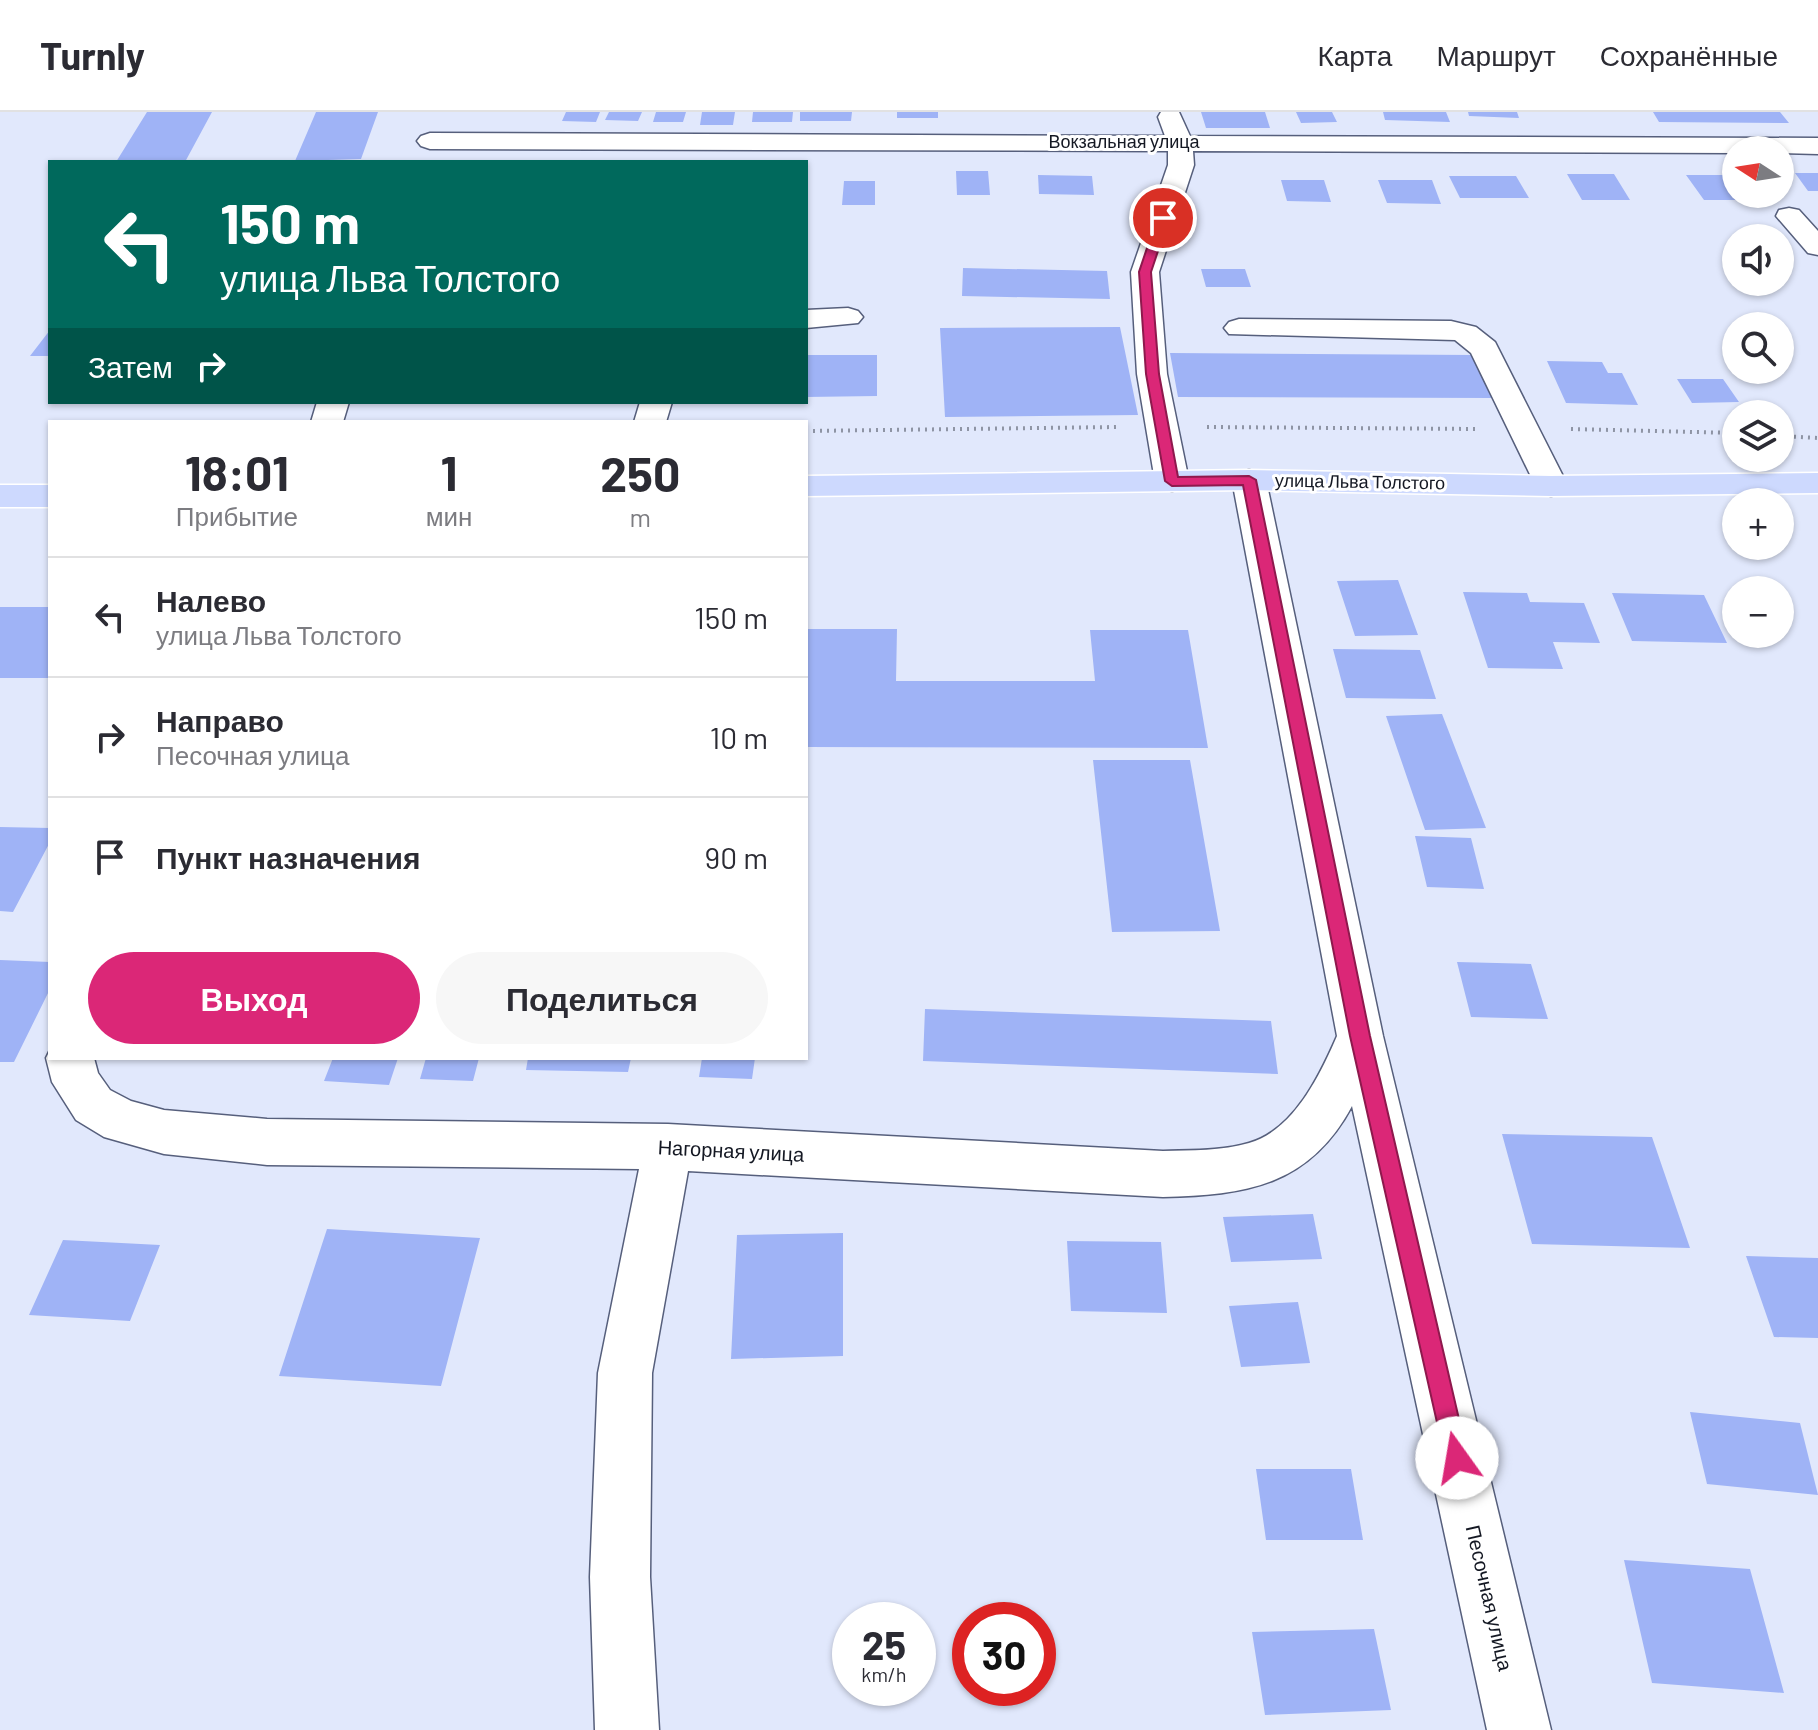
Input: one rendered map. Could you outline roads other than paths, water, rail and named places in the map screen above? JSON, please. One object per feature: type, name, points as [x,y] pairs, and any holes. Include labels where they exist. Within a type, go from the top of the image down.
[{"type":"main road","name":"улица Льва Толстого","points":[[808,486],[1249,480],[1551,486],[1818,483]]},
{"type":"main road","points":[[0,496],[48,496]]},
{"type":"street","points":[[425,152],[445,112]]},
{"type":"street","points":[[1166,112],[1180,142],[1181,165],[1145,272],[1152,374],[1172,481]]},
{"type":"street","name":"Вокзальная улица","points":[[425,152],[1180,142],[1818,146]]},
{"type":"street","points":[[1789,216],[1818,247]]},
{"type":"street","points":[[808,319],[848,317]]},
{"type":"street","points":[[1239,328],[1451,330],[1465,333],[1484,348],[1551,486]]},
{"type":"street","name":"Песочная улица","points":[[1249,480],[1360,1036],[1519,1730]]},
{"type":"street","name":"Нагорная улица","points":[[70,1060],[76,1082],[93,1105],[121,1121],[164,1132],[267,1142],[668,1147],[1163,1174],[1215,1173],[1256,1165],[1287,1148],[1321,1117],[1340,1084],[1360,1036]]},
{"type":"street","points":[[627,1730],[620,1577],[625,1373],[668,1147]]}]
